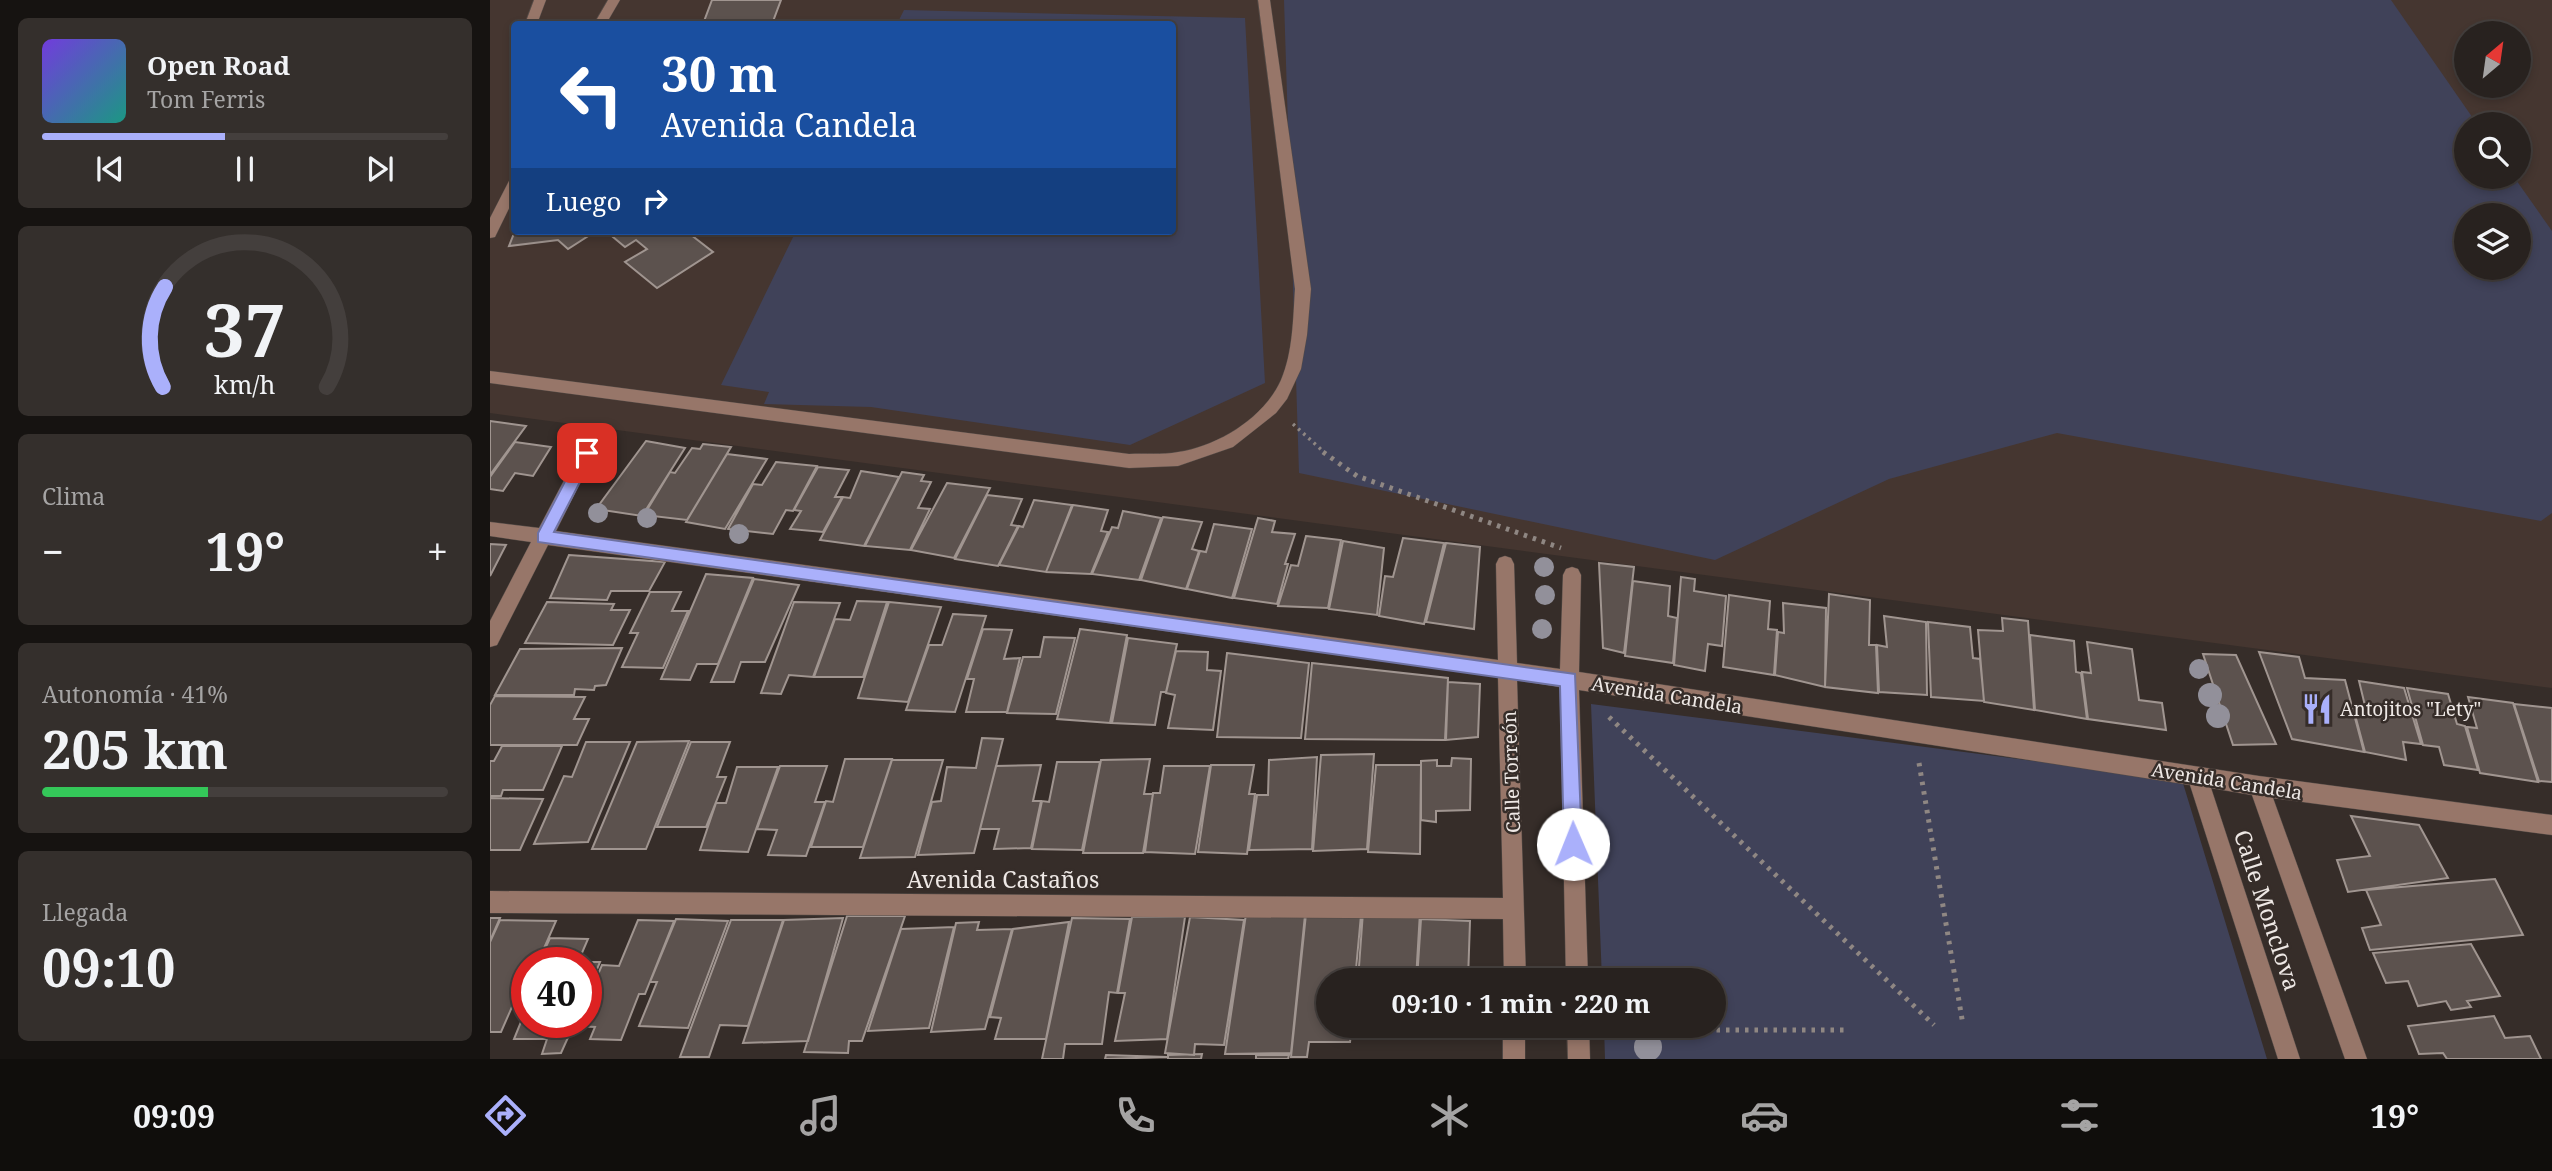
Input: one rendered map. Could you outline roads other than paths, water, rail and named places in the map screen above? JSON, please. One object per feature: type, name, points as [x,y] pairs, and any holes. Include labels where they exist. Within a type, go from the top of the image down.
[{"type":"street","points":[[532,21],[540,0]]},
{"type":"street","points":[[602,21],[614,0]]},
{"type":"street","points":[[490,377],[1129,461],[1178,459],[1212,450],[1251,427],[1272,404],[1289,380],[1300,334],[1303,289],[1264,0]]},
{"type":"street","points":[[490,233],[511,191]]},
{"type":"street","points":[[490,639],[587,453]]},
{"type":"street","name":"Avenida Candela","points":[[490,529],[1508,670],[2259,786],[2552,825]]},
{"type":"street","name":"Calle Torreón","points":[[1505,564],[1515,968]]},
{"type":"street","points":[[1572,575],[1569,680],[1577,968]]},
{"type":"street","name":"Calle Monclova","points":[[2197,776],[2289,1059]]},
{"type":"street","name":"Calle Monclova","points":[[2259,786],[2356,1059]]},
{"type":"street","name":"Avenida Castaños","points":[[490,902],[1515,909]]},
{"type":"street","points":[[1514,1038],[1514,1059]]},
{"type":"street","points":[[1578,1038],[1578,1059]]},
{"type":"place","name":"Antojitos \"Lety\"","points":[[2317,709]]}]
